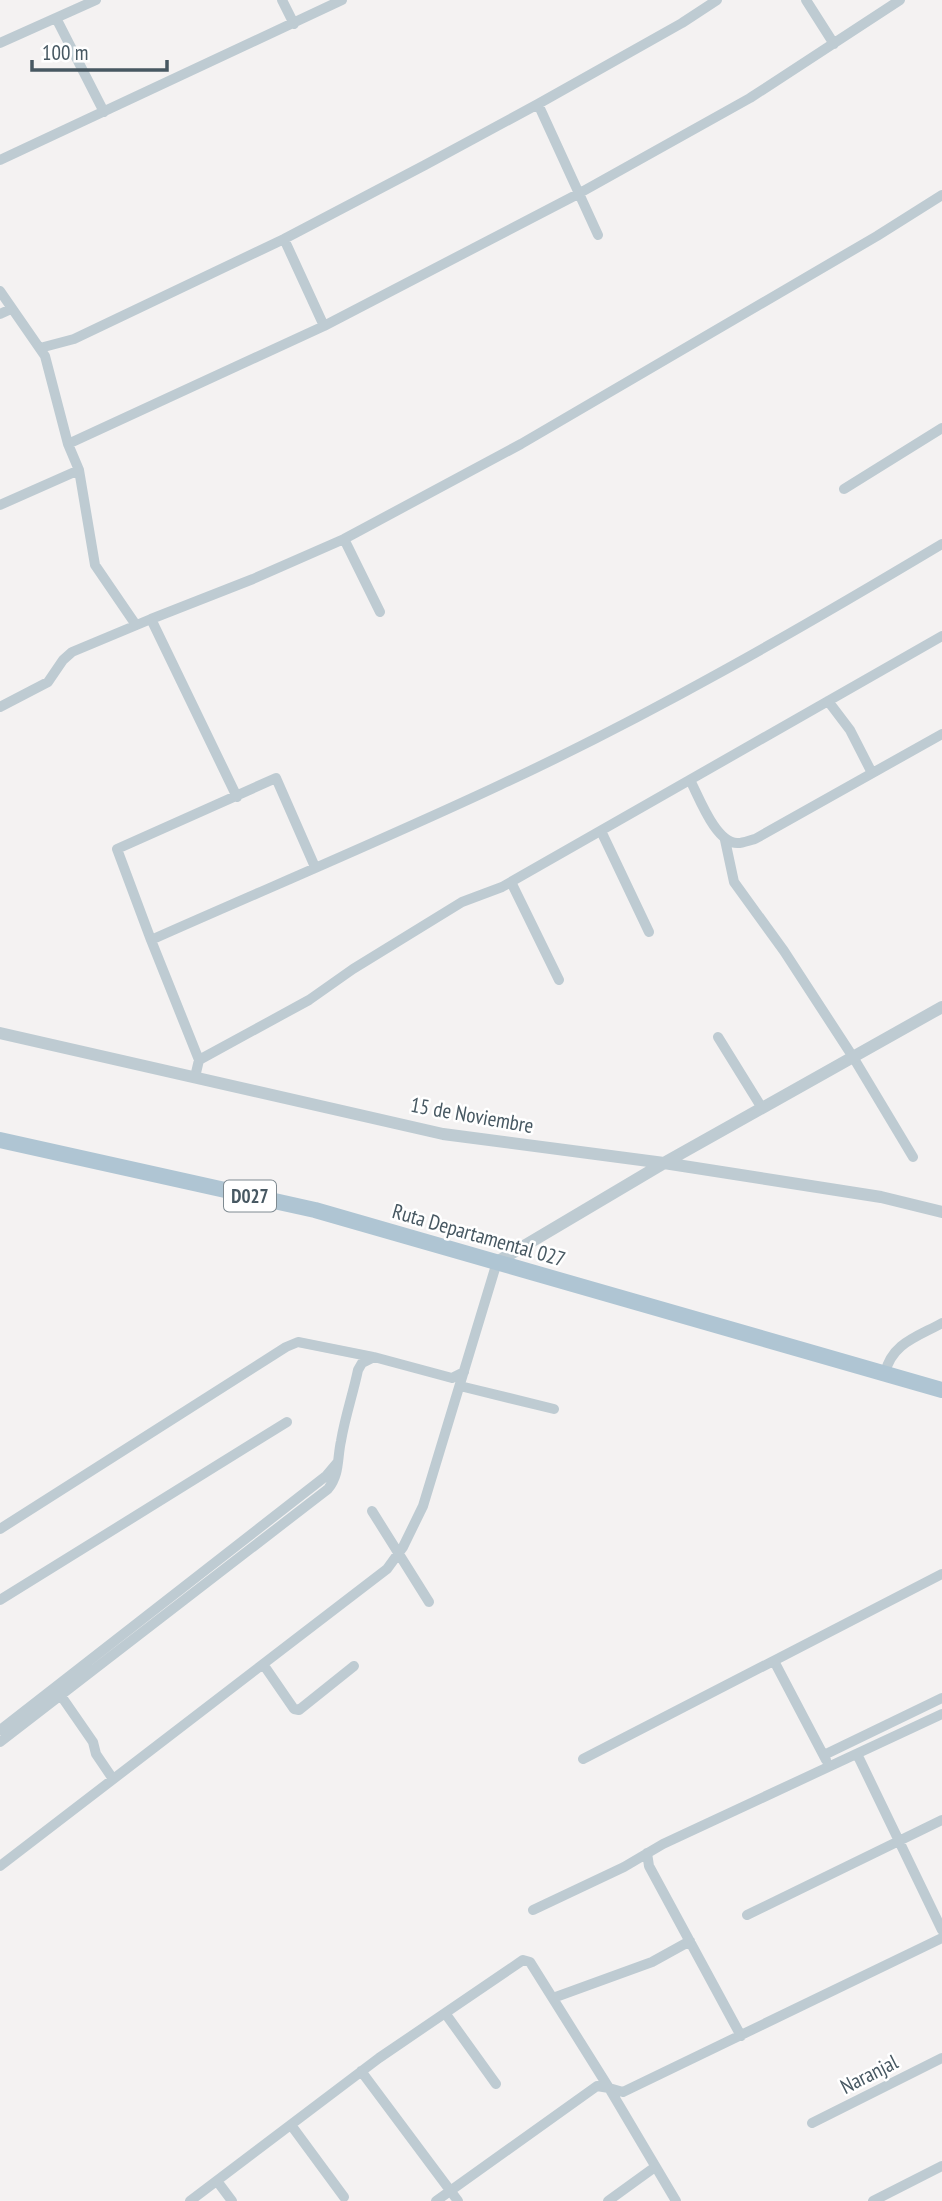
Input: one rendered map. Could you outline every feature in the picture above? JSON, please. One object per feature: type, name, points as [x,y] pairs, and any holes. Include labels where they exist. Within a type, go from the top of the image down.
[{"type":"main road","name":"Ruta Departamental 027","points":[[4,1144],[316,1210],[942,1390]]},
{"type":"street","points":[[0,43],[96,0]]},
{"type":"street","points":[[282,0],[294,24]]},
{"type":"street","points":[[0,160],[341,0]]},
{"type":"street","points":[[40,348],[74,339],[284,239],[538,104],[682,23],[717,0]]},
{"type":"street","points":[[806,0],[834,44]]},
{"type":"street","points":[[68,444],[324,326],[578,194],[750,98],[900,0]]},
{"type":"street","points":[[56,18],[104,112]]},
{"type":"street","points":[[538,104],[598,236]]},
{"type":"street","points":[[0,708],[48,682],[72,652],[344,539],[521,444],[865,243],[942,195]]},
{"type":"street","points":[[284,239],[324,326]]},
{"type":"street","points":[[0,291],[44,356],[68,444],[79,470],[95,565],[136,625]]},
{"type":"street","points":[[0,314],[11,309]]},
{"type":"street","points":[[844,489],[942,428]]},
{"type":"street","points":[[0,505],[79,470]]},
{"type":"street","points":[[344,539],[380,612]]},
{"type":"street","points":[[151,940],[502,785],[704,683],[796,632],[942,544]]},
{"type":"street","points":[[151,619],[237,797]]},
{"type":"street","points":[[199,1060],[309,1000],[353,969],[462,902],[512,882],[942,636]]},
{"type":"street","points":[[828,701],[850,730],[872,773]]},
{"type":"street","points":[[725,840],[737,844],[755,839],[942,734]]},
{"type":"street","points":[[195,1077],[199,1060],[117,849],[276,778],[315,867]]},
{"type":"street","points":[[690,780],[716,829],[725,840],[734,882],[784,951],[853,1057],[913,1157]]},
{"type":"street","points":[[601,831],[649,932]]},
{"type":"street","points":[[512,882],[559,980]]},
{"type":"street","points":[[0,1866],[387,1569],[398,1555],[424,1506],[497,1262],[664,1163],[942,1007]]},
{"type":"street","name":"15 de Noviembre","points":[[0,1032],[443,1133],[664,1163],[881,1197],[942,1212]]},
{"type":"street","points":[[718,1037],[762,1108]]},
{"type":"street","points":[[885,1373],[891,1353],[942,1323]]},
{"type":"street","points":[[0,1529],[286,1347],[298,1342],[374,1357],[452,1378],[464,1372]]},
{"type":"street","points":[[0,1742],[58,1691],[334,1469],[359,1370],[362,1363],[374,1357]]},
{"type":"street","points":[[460,1386],[554,1409]]},
{"type":"street","points":[[0,1600],[287,1422]]},
{"type":"street","points":[[372,1511],[429,1602]]},
{"type":"street","points":[[583,1759],[942,1574]]},
{"type":"street","points":[[774,1661],[830,1767]]},
{"type":"street","points":[[263,1664],[293,1709],[299,1710],[354,1666]]},
{"type":"street","points":[[0,1730],[58,1691]]},
{"type":"street","points":[[58,1691],[93,1742],[96,1754],[113,1779]]},
{"type":"street","points":[[824,1755],[942,1698]]},
{"type":"street","points":[[533,1910],[624,1867],[646,1853],[942,1714]]},
{"type":"street","points":[[858,1754],[942,1930]]},
{"type":"street","points":[[747,1915],[942,1820]]},
{"type":"street","points":[[646,1853],[649,1866],[740,2036]]},
{"type":"street","points":[[436,2201],[597,2086],[623,2092],[942,1937]]},
{"type":"street","points":[[553,1998],[652,1962],[690,1941]]},
{"type":"street","points":[[190,2201],[361,2071],[523,1960],[530,1962],[553,1998],[676,2201]]},
{"type":"street","points":[[445,2013],[496,2084]]},
{"type":"street","name":"Naranjal","points":[[813,2123],[942,2059]]},
{"type":"street","points":[[361,2071],[458,2201]]},
{"type":"street","points":[[291,2125],[344,2197]]},
{"type":"street","points":[[873,2201],[942,2166]]},
{"type":"street","points":[[608,2201],[655,2167]]},
{"type":"street","points":[[217,2181],[232,2201]]}]
